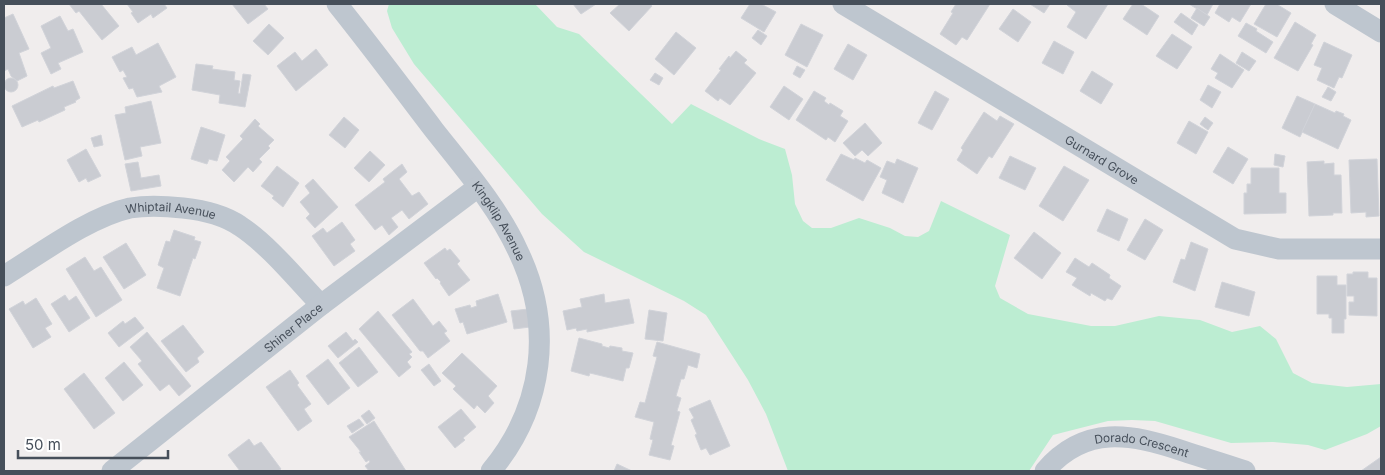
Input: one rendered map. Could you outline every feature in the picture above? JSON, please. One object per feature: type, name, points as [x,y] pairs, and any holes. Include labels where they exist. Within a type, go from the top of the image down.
[{"type":"street","name":"Gurnard Grove","points":[[843,4],[1235,239],[1279,249],[1381,249]]},
{"type":"street","points":[[1334,4],[1381,32]]},
{"type":"street","name":"Kingklip Avenue","points":[[340,5],[501,220],[518,250],[529,277],[536,307],[539,336],[538,366],[534,390],[519,431],[491,471]]},
{"type":"street","name":"Shiner Place","points":[[112,471],[321,305],[478,187]]},
{"type":"street","name":"Whiptail Avenue","points":[[4,276],[80,229],[108,215],[130,208],[173,206],[196,209],[239,225],[255,237],[321,305]]},
{"type":"street","name":"Dorado Crescent","points":[[1045,471],[1059,456],[1078,445],[1100,438],[1122,436],[1148,440],[1246,471]]},
{"type":"green space","points":[[389,4],[535,4],[557,27],[579,34],[672,124],[691,104],[759,139],[785,149],[792,175],[795,204],[803,221],[812,228],[831,228],[859,218],[890,228],[905,236],[918,237],[929,231],[941,201],[1010,235],[995,286],[1000,298],[1028,314],[1091,326],[1115,326],[1159,316],[1200,320],[1232,332],[1260,326],[1276,339],[1293,373],[1312,383],[1347,387],[1381,384],[1381,426],[1367,434],[1325,450],[1308,445],[1273,442],[1231,443],[1155,421],[1108,421],[1053,435],[1029,471],[788,471],[766,414],[748,380],[706,315],[684,301],[584,252],[542,214],[414,64],[392,28],[387,11]]},
{"type":"building","points":[[69,4],[101,4],[119,26],[102,40],[79,11],[76,13]]},
{"type":"building","points":[[127,4],[164,4],[167,8],[153,18],[151,14],[138,23]]},
{"type":"building","points":[[232,4],[264,4],[268,9],[248,24]]},
{"type":"building","points":[[573,4],[596,4],[581,14]]},
{"type":"building","points":[[620,4],[650,4],[652,6],[629,31],[610,13]]},
{"type":"building","points":[[750,4],[761,4],[776,12],[764,32],[741,18]]},
{"type":"building","points":[[956,4],[990,4],[967,40],[962,37],[956,45],[940,34],[953,13],[951,12]]},
{"type":"building","points":[[1030,4],[1050,4],[1044,13]]},
{"type":"building","points":[[1068,4],[1108,4],[1086,39],[1067,27],[1076,12]]},
{"type":"building","points":[[1133,4],[1141,4],[1159,16],[1147,35],[1123,19]]},
{"type":"building","points":[[1189,4],[1213,4],[1207,15]]},
{"type":"building","points":[[1220,4],[1251,4],[1240,22],[1232,17],[1229,22],[1215,13]]},
{"type":"building","points":[[1266,4],[1278,4],[1291,13],[1277,37],[1254,24]]},
{"type":"building","points":[[1197,8],[1210,17],[1204,26],[1191,18]]},
{"type":"building","points":[[1013,9],[1031,22],[1018,42],[999,29]]},
{"type":"building","points":[[1181,13],[1198,25],[1192,35],[1174,22]]},
{"type":"building","points":[[13,14],[29,49],[19,53],[27,76],[17,81],[11,76],[8,69],[4,71],[4,18]]},
{"type":"building","points":[[60,16],[68,31],[73,29],[83,52],[58,63],[61,69],[51,74],[41,53],[51,48],[41,26]]},
{"type":"building","points":[[1295,22],[1316,35],[1311,44],[1313,45],[1298,71],[1274,58]]},
{"type":"building","points":[[1246,23],[1273,42],[1266,53],[1238,36]]},
{"type":"building","points":[[269,24],[284,38],[268,55],[253,41]]},
{"type":"building","points":[[801,24],[823,35],[807,67],[785,55]]},
{"type":"building","points":[[758,30],[767,36],[761,45],[752,38]]},
{"type":"building","points":[[676,32],[696,48],[674,75],[655,59]]},
{"type":"building","points":[[1172,34],[1192,47],[1177,69],[1156,56]]},
{"type":"building","points":[[1054,41],[1074,52],[1063,74],[1042,63]]},
{"type":"building","points":[[1324,42],[1352,55],[1342,78],[1339,77],[1334,88],[1317,80],[1322,68],[1314,65]]},
{"type":"building","points":[[158,43],[176,77],[159,86],[162,92],[137,97],[133,88],[129,89],[123,78],[127,77],[123,70],[120,72],[112,57],[132,47],[136,55]]},
{"type":"building","points":[[848,44],[867,55],[853,80],[834,69]]},
{"type":"building","points":[[316,49],[328,65],[296,91],[277,66],[295,52],[302,61]]},
{"type":"building","points":[[736,51],[747,60],[744,63],[756,73],[730,105],[720,98],[718,101],[705,91],[729,56],[730,58]]},
{"type":"building","points":[[1242,52],[1256,61],[1249,71],[1236,63]]},
{"type":"building","points":[[1220,54],[1244,70],[1232,88],[1215,78],[1218,73],[1211,69]]},
{"type":"building","points":[[196,64],[213,66],[212,69],[235,72],[234,80],[240,81],[238,93],[240,94],[243,74],[251,75],[245,107],[219,103],[220,95],[192,90]]},
{"type":"building","points":[[797,66],[805,70],[800,78],[793,74]]},
{"type":"building","points":[[1092,71],[1113,84],[1101,104],[1080,91]]},
{"type":"building","points":[[655,73],[663,78],[659,85],[650,80]]},
{"type":"building","points":[[11,78],[16,80],[18,85],[16,90],[11,92],[6,90],[4,85],[6,80]]},
{"type":"building","points":[[73,81],[80,98],[76,102],[64,107],[65,110],[39,122],[38,120],[22,127],[12,106],[53,86],[54,88]]},
{"type":"building","points":[[1208,85],[1221,92],[1212,108],[1200,100]]},
{"type":"building","points":[[784,86],[803,99],[789,120],[770,107]]},
{"type":"building","points":[[1328,87],[1336,92],[1331,101],[1322,97]]},
{"type":"building","points":[[814,91],[826,98],[824,101],[829,105],[830,103],[843,111],[840,116],[848,121],[835,142],[828,137],[826,140],[796,120]]},
{"type":"building","points":[[935,91],[949,99],[932,130],[918,123]]},
{"type":"building","points":[[1297,96],[1315,104],[1300,137],[1282,128]]},
{"type":"building","points":[[151,101],[161,143],[140,147],[142,156],[125,160],[115,115],[126,113],[125,107]]},
{"type":"building","points":[[1315,104],[1335,113],[1336,111],[1344,114],[1343,116],[1351,120],[1338,149],[1302,132]]},
{"type":"building","points":[[984,112],[997,121],[1000,116],[1014,124],[992,158],[989,156],[977,174],[957,160],[963,150],[961,148]]},
{"type":"building","points":[[344,117],[359,130],[345,148],[329,135]]},
{"type":"building","points":[[1205,117],[1213,123],[1208,130],[1200,124]]},
{"type":"building","points":[[255,119],[260,124],[258,126],[274,140],[268,146],[270,148],[259,159],[262,162],[253,172],[248,167],[234,182],[222,170],[230,161],[226,157],[243,139],[240,136]]},
{"type":"building","points":[[1189,121],[1208,132],[1196,154],[1177,143]]},
{"type":"building","points":[[865,123],[882,143],[868,156],[862,150],[855,156],[843,143]]},
{"type":"building","points":[[201,127],[225,135],[217,161],[209,159],[207,164],[191,159]]},
{"type":"building","points":[[101,135],[103,145],[94,147],[91,138]]},
{"type":"building","points":[[1228,147],[1248,159],[1233,184],[1213,172]]},
{"type":"building","points":[[86,149],[101,176],[88,182],[86,178],[79,182],[67,160]]},
{"type":"building","points":[[370,151],[385,165],[369,182],[354,168]]},
{"type":"building","points":[[841,154],[865,163],[867,160],[881,168],[863,201],[826,180]]},
{"type":"building","points":[[1275,154],[1285,156],[1283,167],[1274,165]]},
{"type":"building","points":[[1010,156],[1036,168],[1025,190],[999,178]]},
{"type":"building","points":[[897,159],[918,168],[903,203],[882,193],[887,180],[880,177],[887,161],[895,164]]},
{"type":"building","points":[[1377,159],[1379,216],[1366,217],[1366,212],[1351,213],[1349,160]]},
{"type":"building","points":[[1324,161],[1324,164],[1334,163],[1334,175],[1341,175],[1342,213],[1309,216],[1307,162]]},
{"type":"building","points":[[138,162],[141,178],[159,175],[161,186],[131,191],[125,164]]},
{"type":"building","points":[[402,164],[407,172],[399,179],[412,196],[419,192],[428,204],[409,219],[402,210],[391,218],[398,227],[389,235],[382,225],[375,230],[355,205],[385,182],[383,179]]},
{"type":"building","points":[[277,166],[299,183],[283,207],[272,198],[274,196],[261,186]]},
{"type":"building","points":[[1064,166],[1089,180],[1063,221],[1039,206]]},
{"type":"building","points":[[1251,168],[1279,168],[1279,193],[1286,193],[1286,213],[1244,214],[1244,193],[1247,193],[1247,184],[1251,184]]},
{"type":"building","points":[[313,179],[338,207],[315,228],[306,218],[310,214],[300,202],[310,193],[305,186]]},
{"type":"building","points":[[1107,209],[1128,219],[1119,241],[1097,231]]},
{"type":"building","points":[[1145,219],[1163,230],[1145,260],[1127,250]]},
{"type":"building","points":[[342,222],[355,240],[350,244],[355,251],[334,266],[312,236],[323,228],[327,233]]},
{"type":"building","points":[[174,230],[195,237],[194,240],[201,242],[195,259],[193,258],[180,296],[157,288],[164,268],[158,265],[166,241],[170,242]]},
{"type":"building","points":[[1034,232],[1061,253],[1042,279],[1014,258]]},
{"type":"building","points":[[1191,242],[1208,249],[1195,291],[1173,282],[1181,259],[1185,260]]},
{"type":"building","points":[[126,243],[146,275],[124,289],[103,257]]},
{"type":"building","points":[[445,248],[447,251],[450,249],[460,261],[457,264],[470,280],[449,296],[441,282],[436,279],[424,263]]},
{"type":"building","points":[[85,257],[94,271],[101,267],[122,300],[96,317],[66,269]]},
{"type":"building","points":[[1075,258],[1089,267],[1092,263],[1110,275],[1109,278],[1121,286],[1112,300],[1107,298],[1105,301],[1091,293],[1090,296],[1072,285],[1077,278],[1066,272]]},
{"type":"building","points":[[1353,272],[1368,272],[1368,278],[1377,278],[1377,316],[1349,315],[1349,302],[1354,302],[1354,296],[1347,296],[1347,274],[1353,274]]},
{"type":"building","points":[[1317,276],[1337,276],[1337,285],[1346,285],[1344,333],[1332,333],[1332,318],[1329,318],[1329,314],[1317,314]]},
{"type":"building","points":[[1222,282],[1255,292],[1249,316],[1215,307]]},
{"type":"building","points":[[498,294],[507,322],[467,334],[463,322],[460,323],[455,309],[470,305],[471,308],[477,306],[476,301]]},
{"type":"building","points":[[604,294],[605,303],[629,299],[634,323],[587,332],[587,329],[577,331],[576,328],[567,330],[563,311],[582,307],[580,299]]},
{"type":"building","points":[[65,295],[69,301],[76,296],[90,318],[69,332],[51,304]]},
{"type":"building","points":[[36,298],[52,324],[45,328],[51,337],[33,348],[9,309],[23,301],[25,305]]},
{"type":"building","points":[[413,299],[433,326],[439,321],[447,331],[444,333],[450,341],[428,358],[423,351],[420,351],[392,315]]},
{"type":"building","points":[[528,309],[530,327],[514,329],[511,311]]},
{"type":"building","points":[[649,310],[667,313],[663,341],[645,339]]},
{"type":"building","points":[[378,311],[412,352],[409,354],[412,357],[407,362],[411,367],[399,377],[359,329]]},
{"type":"building","points":[[135,317],[144,328],[119,347],[108,333],[123,321],[125,324]]},
{"type":"building","points":[[183,325],[204,352],[197,358],[199,362],[186,372],[161,341]]},
{"type":"building","points":[[147,332],[191,386],[179,396],[169,384],[160,391],[138,364],[142,361],[130,347]]},
{"type":"building","points":[[346,332],[353,341],[355,339],[358,342],[338,358],[328,346]]},
{"type":"building","points":[[579,338],[602,344],[602,346],[609,348],[610,346],[622,348],[622,351],[633,353],[629,368],[626,368],[623,381],[590,373],[589,376],[571,371]]},
{"type":"building","points":[[657,342],[700,354],[697,368],[688,365],[676,396],[681,398],[677,411],[680,412],[671,445],[674,446],[670,460],[649,455],[653,440],[650,439],[654,422],[635,417],[640,402],[645,403],[657,357],[653,356]]},
{"type":"building","points":[[359,347],[378,372],[358,387],[339,363]]},
{"type":"building","points":[[462,353],[497,386],[488,396],[494,403],[485,413],[477,405],[474,409],[453,389],[456,386],[442,373]]},
{"type":"building","points":[[328,359],[350,388],[328,405],[306,376]]},
{"type":"building","points":[[124,362],[143,385],[123,401],[105,378]]},
{"type":"building","points":[[429,364],[441,381],[434,386],[421,370]]},
{"type":"building","points":[[290,370],[299,383],[297,385],[311,404],[304,409],[312,421],[298,431],[266,387]]},
{"type":"building","points":[[84,373],[115,413],[94,429],[64,389]]},
{"type":"building","points":[[710,400],[730,446],[710,455],[706,448],[701,450],[691,420],[694,418],[689,409]]},
{"type":"building","points":[[461,409],[476,427],[455,448],[438,427]]},
{"type":"building","points":[[369,410],[375,418],[367,424],[361,416]]},
{"type":"building","points":[[359,419],[364,425],[352,433],[347,426]]},
{"type":"building","points":[[374,421],[406,471],[369,471],[365,466],[370,462],[369,460],[366,462],[349,437]]},
{"type":"building","points":[[249,439],[254,446],[261,442],[281,469],[278,471],[240,471],[228,455]]},
{"type":"building","points":[[1381,457],[1381,471],[1361,471]]},
{"type":"building","points":[[617,464],[632,471],[614,471]]}]
